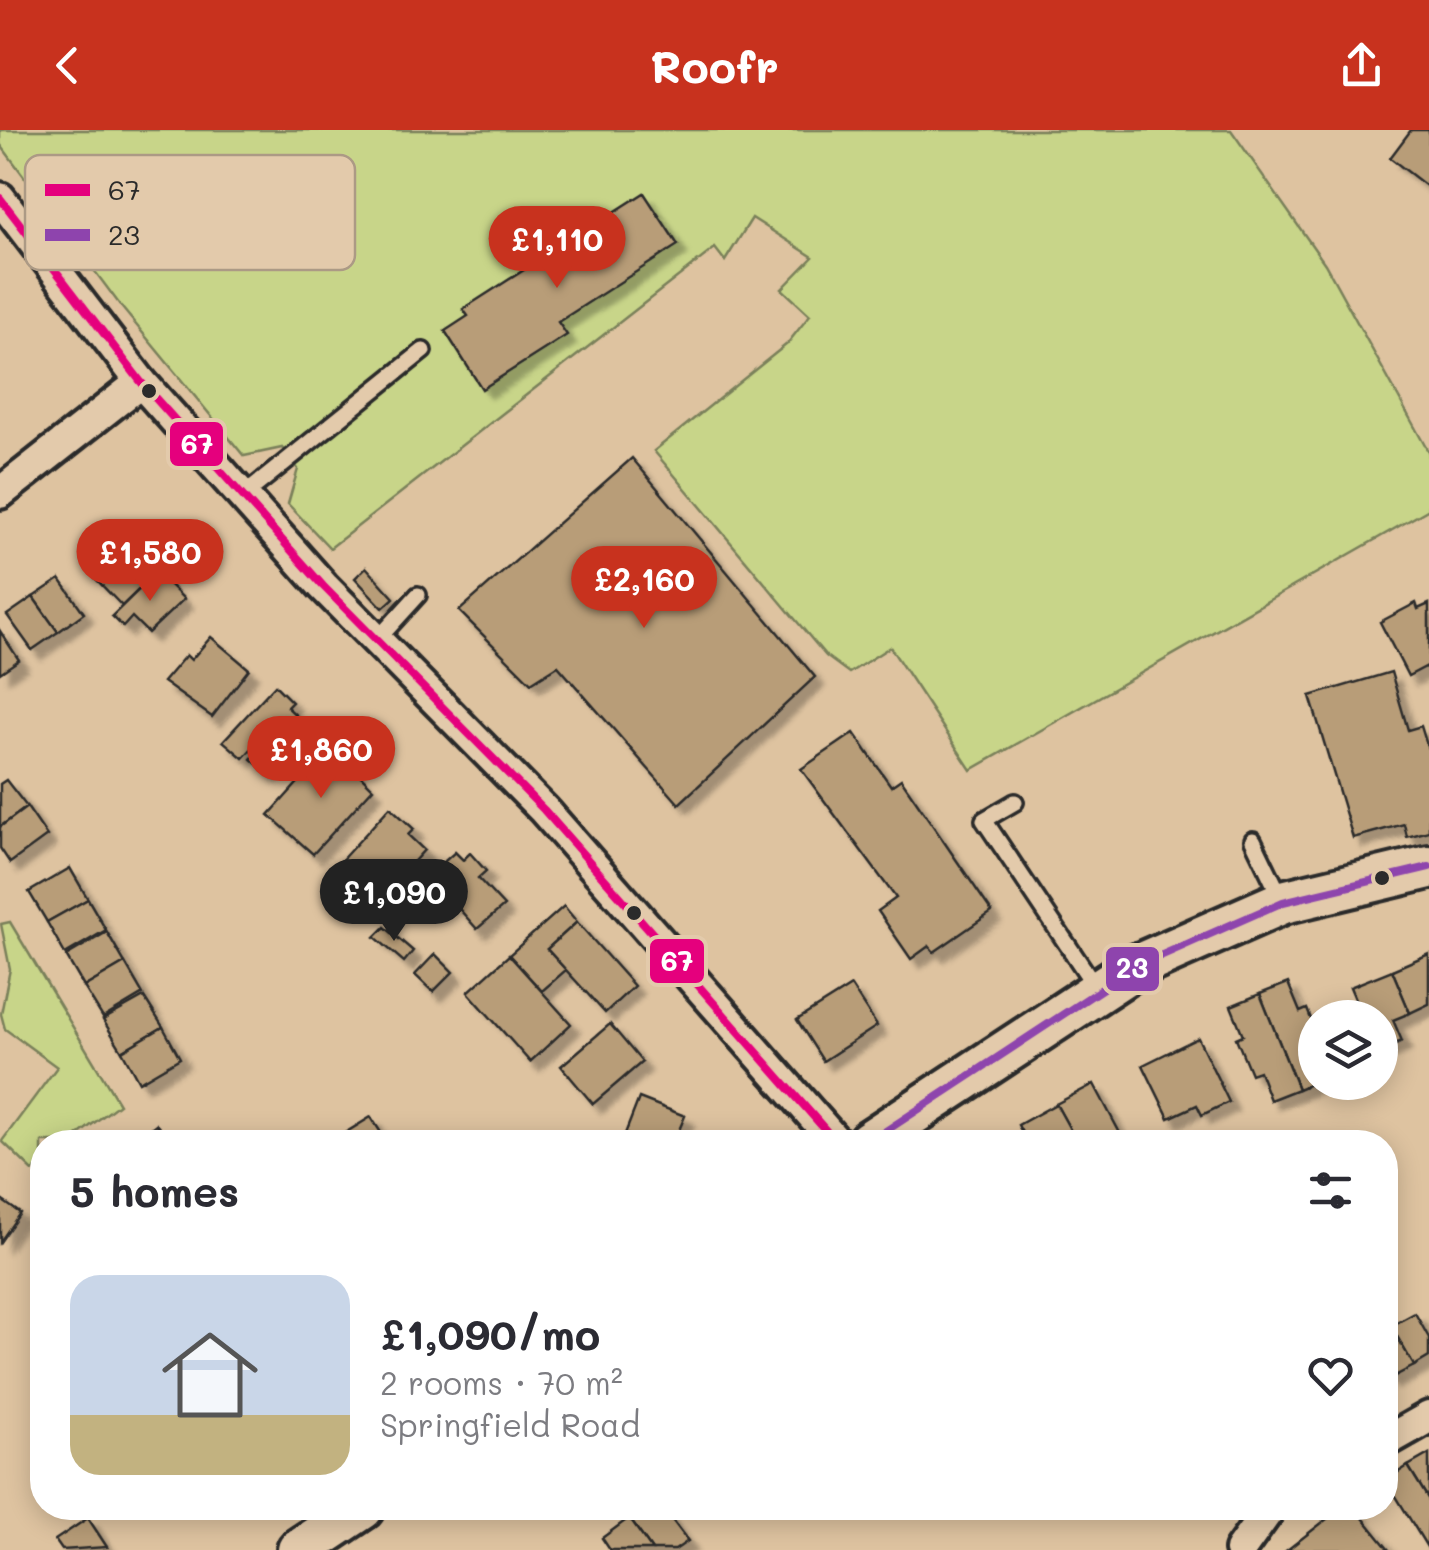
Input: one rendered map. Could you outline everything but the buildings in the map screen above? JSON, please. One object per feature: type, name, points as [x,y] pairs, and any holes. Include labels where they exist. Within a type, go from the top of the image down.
[{"type":"main road","points":[[888,1130],[1097,989],[1135,968],[1283,902],[1429,867]]},
{"type":"main road","points":[[299,1550],[344,1520]]},
{"type":"street","points":[[0,198],[25,230]]},
{"type":"street","points":[[56,270],[142,382],[243,496],[376,641],[544,810],[825,1130]]},
{"type":"street","points":[[0,493],[142,382]]},
{"type":"street","points":[[1398,1435],[1429,1417]]},
{"type":"street","points":[[1240,1550],[1261,1520]]},
{"type":"lane","points":[[243,496],[423,351]]},
{"type":"lane","points":[[376,641],[418,594]]},
{"type":"lane","points":[[1015,802],[984,820],[1097,989]]},
{"type":"lane","points":[[1254,840],[1283,902]]},
{"type":"green space","points":[[0,130],[1231,130],[1325,264],[1429,453],[1429,509],[971,770],[890,647],[849,673],[826,656],[654,451],[787,344],[810,315],[782,289],[813,257],[752,218],[725,261],[715,248],[330,548],[288,504],[298,469],[282,448],[244,456],[94,270],[355,270],[355,155],[25,155],[25,178],[0,144]]},
{"type":"green space","points":[[10,922],[119,1104],[85,1130],[30,1130],[30,1168],[2,1141],[57,1067],[5,1029],[1,1014],[10,969],[1,924]]},
{"type":"transit line","name":"67","points":[[0,198],[25,231]]},
{"type":"transit line","name":"67","points":[[55,270],[141,382],[323,586],[544,810],[825,1130]]},
{"type":"transit line","name":"23","points":[[887,1130],[1135,967],[1283,902],[1429,867]]}]
